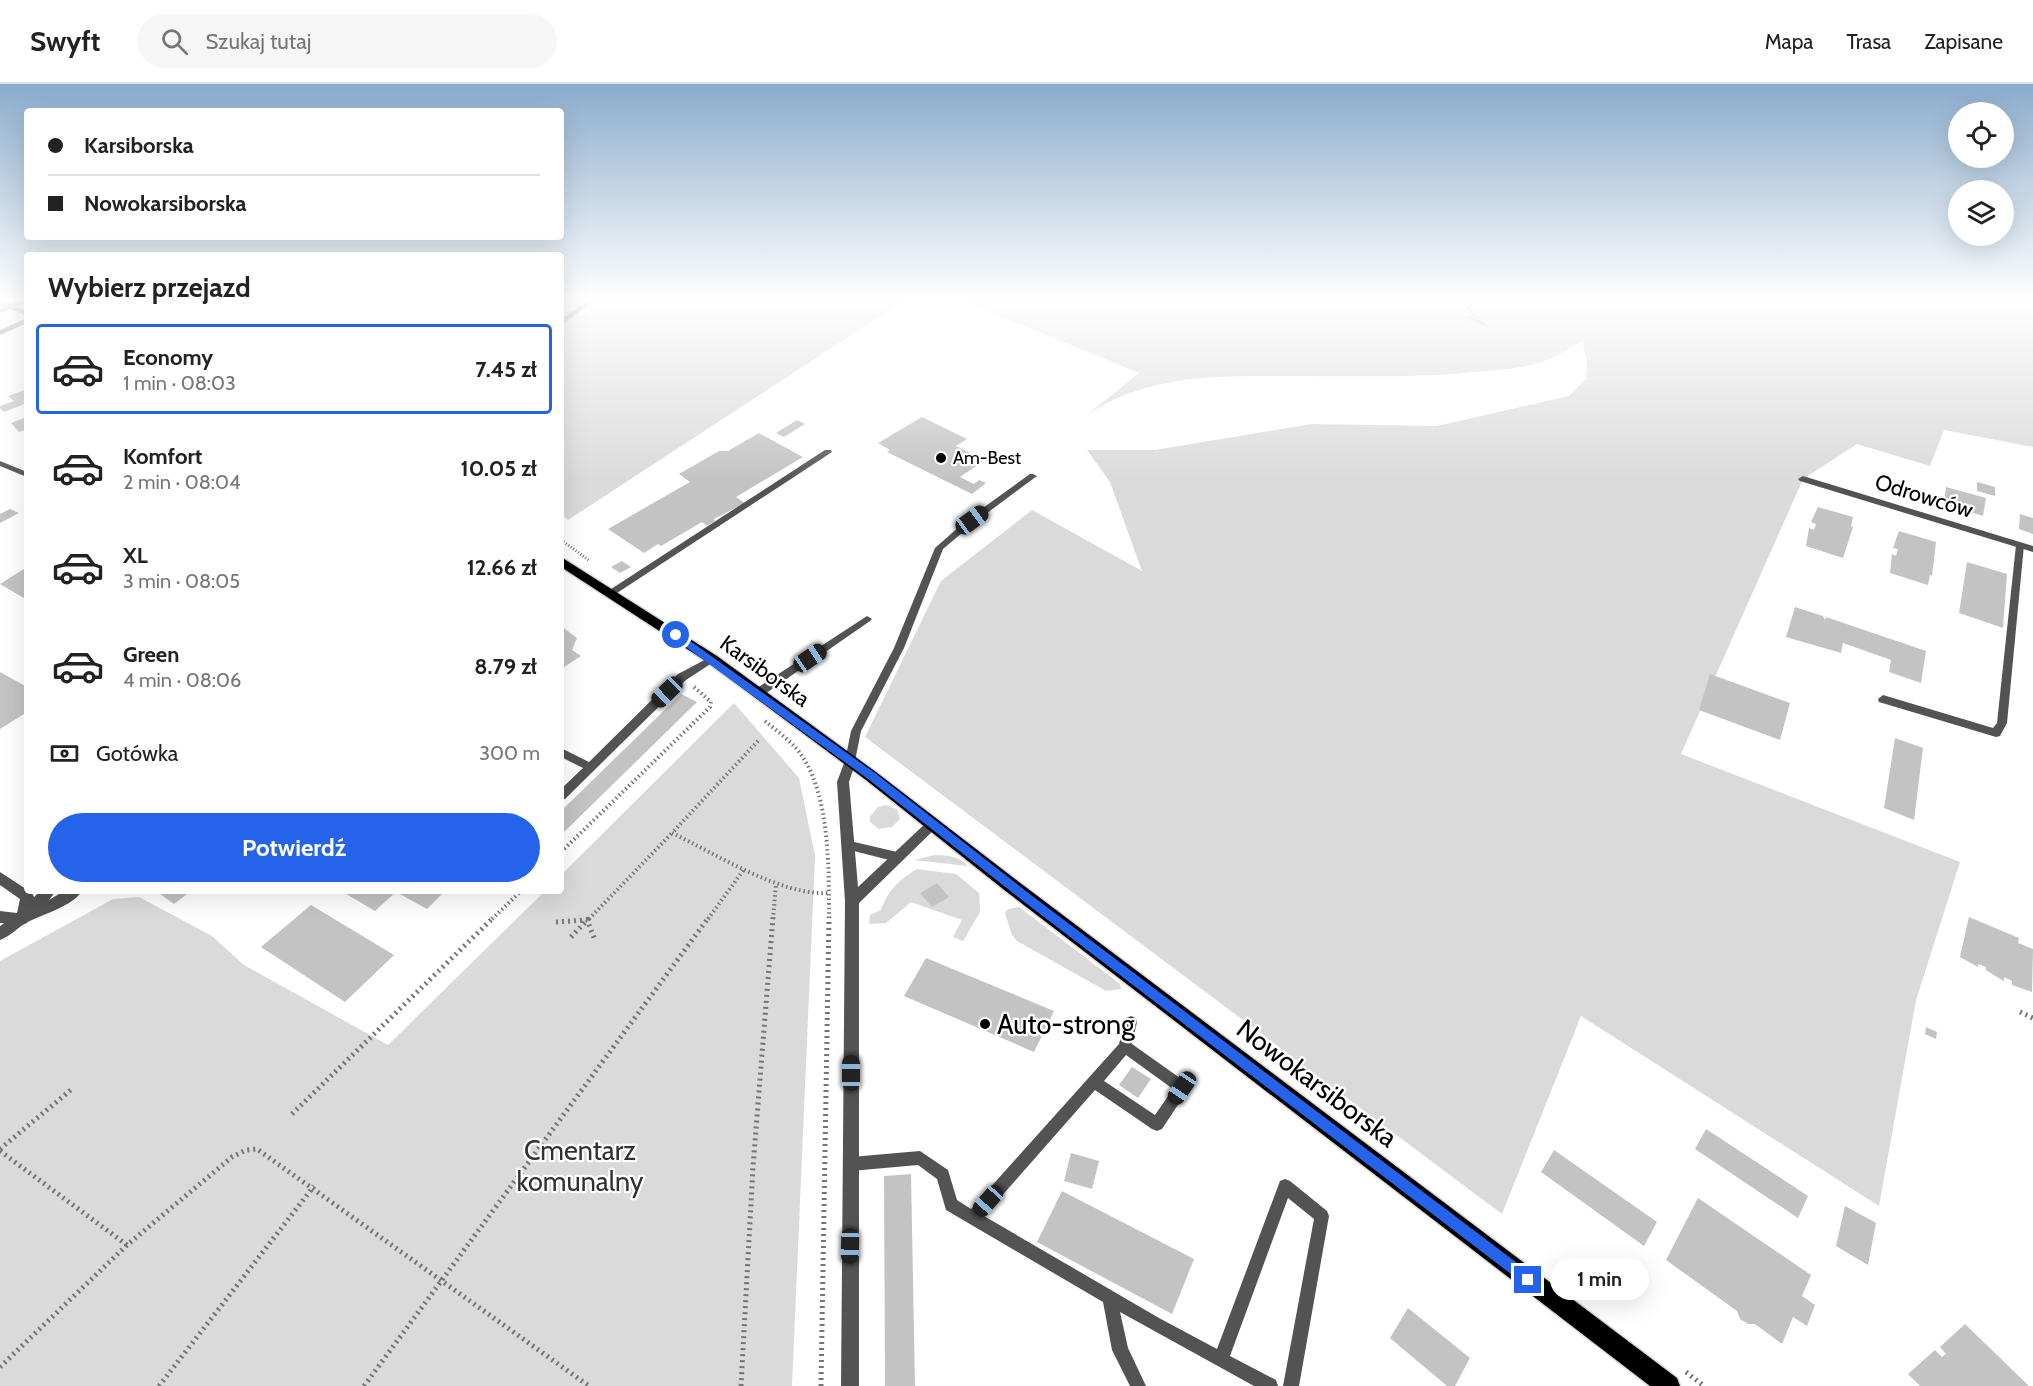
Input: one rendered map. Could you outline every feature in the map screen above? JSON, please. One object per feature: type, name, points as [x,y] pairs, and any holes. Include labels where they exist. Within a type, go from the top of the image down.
[{"type":"main road","name":"Karsiborska","points":[[564,563],[712,659],[933,825]]},
{"type":"main road","name":"Nowokarsiborska","points":[[933,825],[1669,1386]]},
{"type":"street","name":"Odrowców","points":[[1803,479],[2033,549]]},
{"type":"street","points":[[850,761],[843,782],[850,846],[852,901],[850,1386]]},
{"type":"street","points":[[852,901],[933,825]]},
{"type":"street","points":[[0,878],[27,897],[22,919]]},
{"type":"street","points":[[22,919],[46,894]]},
{"type":"street","points":[[0,934],[22,919],[70,894]]},
{"type":"street","points":[[0,917],[22,919]]},
{"type":"lane","points":[[611,593],[828,452]]},
{"type":"lane","points":[[0,463],[24,474]]},
{"type":"lane","points":[[850,761],[856,731],[899,648],[939,548],[972,520],[1033,476]]},
{"type":"lane","points":[[1884,699],[1996,733],[2002,723],[2020,545]]},
{"type":"lane","points":[[758,693],[867,619]]},
{"type":"lane","points":[[564,793],[682,677],[712,659]]},
{"type":"lane","points":[[564,754],[590,767]]},
{"type":"lane","points":[[850,846],[897,858]]},
{"type":"lane","points":[[973,1218],[1125,1047],[1131,1022]]},
{"type":"lane","points":[[1094,1082],[1157,1124],[1182,1088],[1125,1047]]},
{"type":"lane","points":[[851,1164],[920,1158],[943,1175],[951,1205],[1110,1298],[1270,1386]]},
{"type":"lane","points":[[1221,1359],[1285,1186],[1322,1216],[1291,1386]]},
{"type":"lane","points":[[1110,1298],[1120,1350],[1138,1386]]},
{"type":"path","points":[[564,849],[710,707],[711,702],[682,677]]},
{"type":"path","points":[[764,720],[789,741],[804,758],[821,806],[829,893],[821,1386]]},
{"type":"path","points":[[571,937],[758,741]]},
{"type":"path","points":[[672,833],[776,884],[814,894],[829,893]]},
{"type":"path","points":[[364,1386],[745,868]]},
{"type":"path","points":[[741,1386],[753,1167],[776,884]]},
{"type":"path","points":[[292,1114],[518,894]]},
{"type":"path","points":[[556,922],[587,921]]},
{"type":"path","points":[[587,921],[595,940]]},
{"type":"path","points":[[2020,1012],[2033,1018]]},
{"type":"path","points":[[72,1089],[0,1150],[127,1245]]},
{"type":"path","points":[[0,1367],[127,1245],[232,1157],[246,1150],[257,1149],[314,1186],[441,1282],[589,1386]]},
{"type":"path","points":[[159,1386],[314,1186]]},
{"type":"green space","points":[[564,361],[812,361],[568,520],[564,517]]},
{"type":"green space","points":[[1109,361],[1545,361],[1523,367],[1453,374],[1243,376],[1189,379],[1136,391],[1111,401],[1087,415],[1139,373]]},
{"type":"green space","points":[[1587,361],[2033,361],[2033,447],[1944,430],[1930,466],[1857,444],[1803,479],[1681,754],[1960,862],[1916,1000],[1879,1206],[1581,1016],[1502,1214],[865,737],[941,581],[1032,510],[1142,571],[1110,482],[1087,450],[1155,450],[1312,424],[1437,426],[1569,396],[1586,379]]},
{"type":"green space","name":"Cmentarz komunalny","points":[[734,703],[799,778],[815,856],[792,1386],[0,1386],[0,961],[113,899],[139,897],[212,936],[244,965],[388,1045],[542,894],[564,894],[564,872]]},
{"type":"green space","points":[[886,805],[897,809],[900,819],[892,827],[879,829],[870,822],[870,816],[878,807]]},
{"type":"green space","points":[[935,855],[962,860],[968,866],[914,860]]},
{"type":"green space","points":[[917,869],[956,874],[979,893],[980,912],[963,941],[953,937],[962,920],[911,902],[886,923],[869,924],[870,915],[881,910],[895,886]]},
{"type":"green space","points":[[1019,907],[1120,984],[1121,989],[1106,991],[1017,941],[1012,935],[1005,913],[1008,909]]},
{"type":"building","points":[[24,390],[24,404],[4,412],[0,406],[14,401],[8,396]]},
{"type":"building","points":[[922,417],[967,439],[956,446],[985,460],[960,477],[974,484],[979,480],[986,483],[972,494],[887,452],[890,450],[878,443]]},
{"type":"building","points":[[24,418],[24,430],[19,432],[11,423]]},
{"type":"building","points":[[797,420],[805,424],[784,437],[776,433]]},
{"type":"building","points":[[759,433],[803,457],[736,497],[745,503],[714,519],[715,521],[707,526],[702,522],[661,546],[658,544],[644,553],[608,529],[690,482],[679,474],[719,451],[728,451]]},
{"type":"building","points":[[1977,482],[1995,487],[1995,496],[1977,491]]},
{"type":"building","points":[[1946,487],[1986,498],[1983,516],[1944,504]]},
{"type":"building","points":[[1818,507],[1853,517],[1851,526],[1853,527],[1843,558],[1806,546],[1809,528],[1814,530],[1816,524],[1811,522]]},
{"type":"building","points":[[10,509],[19,513],[0,523],[0,514]]},
{"type":"building","points":[[2020,514],[2033,518],[2033,534],[2019,529]]},
{"type":"building","points":[[1899,531],[1936,542],[1932,576],[1930,575],[1928,585],[1890,573],[1892,554],[1896,556],[1898,549],[1893,548]]},
{"type":"building","points":[[622,561],[631,567],[620,573],[611,567]]},
{"type":"building","points":[[1967,562],[2007,574],[2003,628],[1959,613]]},
{"type":"building","points":[[24,569],[24,598],[0,584]]},
{"type":"building","points":[[1795,607],[1823,616],[1825,620],[1826,617],[1926,651],[1921,683],[1889,672],[1891,660],[1843,643],[1841,653],[1786,637]]},
{"type":"building","points":[[564,628],[577,638],[572,650],[581,656],[564,667]]},
{"type":"building","points":[[0,672],[24,685],[24,714],[0,729]]},
{"type":"building","points":[[1710,674],[1790,703],[1780,740],[1699,710]]},
{"type":"building","points":[[681,694],[697,702],[564,832],[564,808]]},
{"type":"building","points":[[1895,738],[1923,748],[1914,820],[1884,808]]},
{"type":"building","points":[[937,883],[949,897],[932,907],[920,893]]},
{"type":"building","points":[[160,894],[187,894],[174,904]]},
{"type":"building","points":[[346,894],[394,894],[375,911]]},
{"type":"building","points":[[400,894],[442,894],[427,909]]},
{"type":"building","points":[[311,905],[394,955],[345,1002],[261,947]]},
{"type":"building","points":[[1969,917],[2019,938],[2018,943],[2033,949],[2032,992],[2012,985],[2012,981],[2004,977],[2004,981],[1986,970],[1986,967],[1978,964],[1978,967],[1960,957]]},
{"type":"building","points":[[926,958],[1054,1011],[1034,1052],[904,996]]},
{"type":"building","points":[[1926,1027],[1937,1032],[1936,1039],[1925,1034]]},
{"type":"building","points":[[1132,1067],[1151,1079],[1138,1098],[1119,1085]]},
{"type":"building","points":[[1706,1129],[1808,1196],[1798,1218],[1695,1149]]},
{"type":"building","points":[[1554,1150],[1657,1222],[1644,1246],[1541,1172]]},
{"type":"building","points":[[1071,1153],[1099,1161],[1092,1189],[1064,1181]]},
{"type":"building","points":[[911,1174],[915,1386],[885,1386],[884,1176]]},
{"type":"building","points":[[1062,1191],[1194,1259],[1172,1314],[1037,1242]]},
{"type":"building","points":[[1698,1198],[1811,1275],[1802,1296],[1815,1305],[1807,1326],[1793,1317],[1782,1344],[1755,1324],[1748,1324],[1740,1319],[1737,1311],[1666,1260]]},
{"type":"building","points":[[1845,1206],[1876,1223],[1868,1265],[1836,1246]]},
{"type":"building","points":[[1408,1308],[1470,1358],[1455,1386],[1447,1386],[1390,1338]]},
{"type":"building","points":[[1965,1324],[2029,1386],[1920,1386],[1908,1374],[1935,1350],[1942,1357],[1946,1354],[1940,1347]]},
{"type":"place","name":"Am-Best","points":[[941,458]]},
{"type":"place","name":"Auto-strong","points":[[985,1024]]},
{"type":"route","points":[[676,635],[872,776],[1027,898],[1528,1280]]}]
